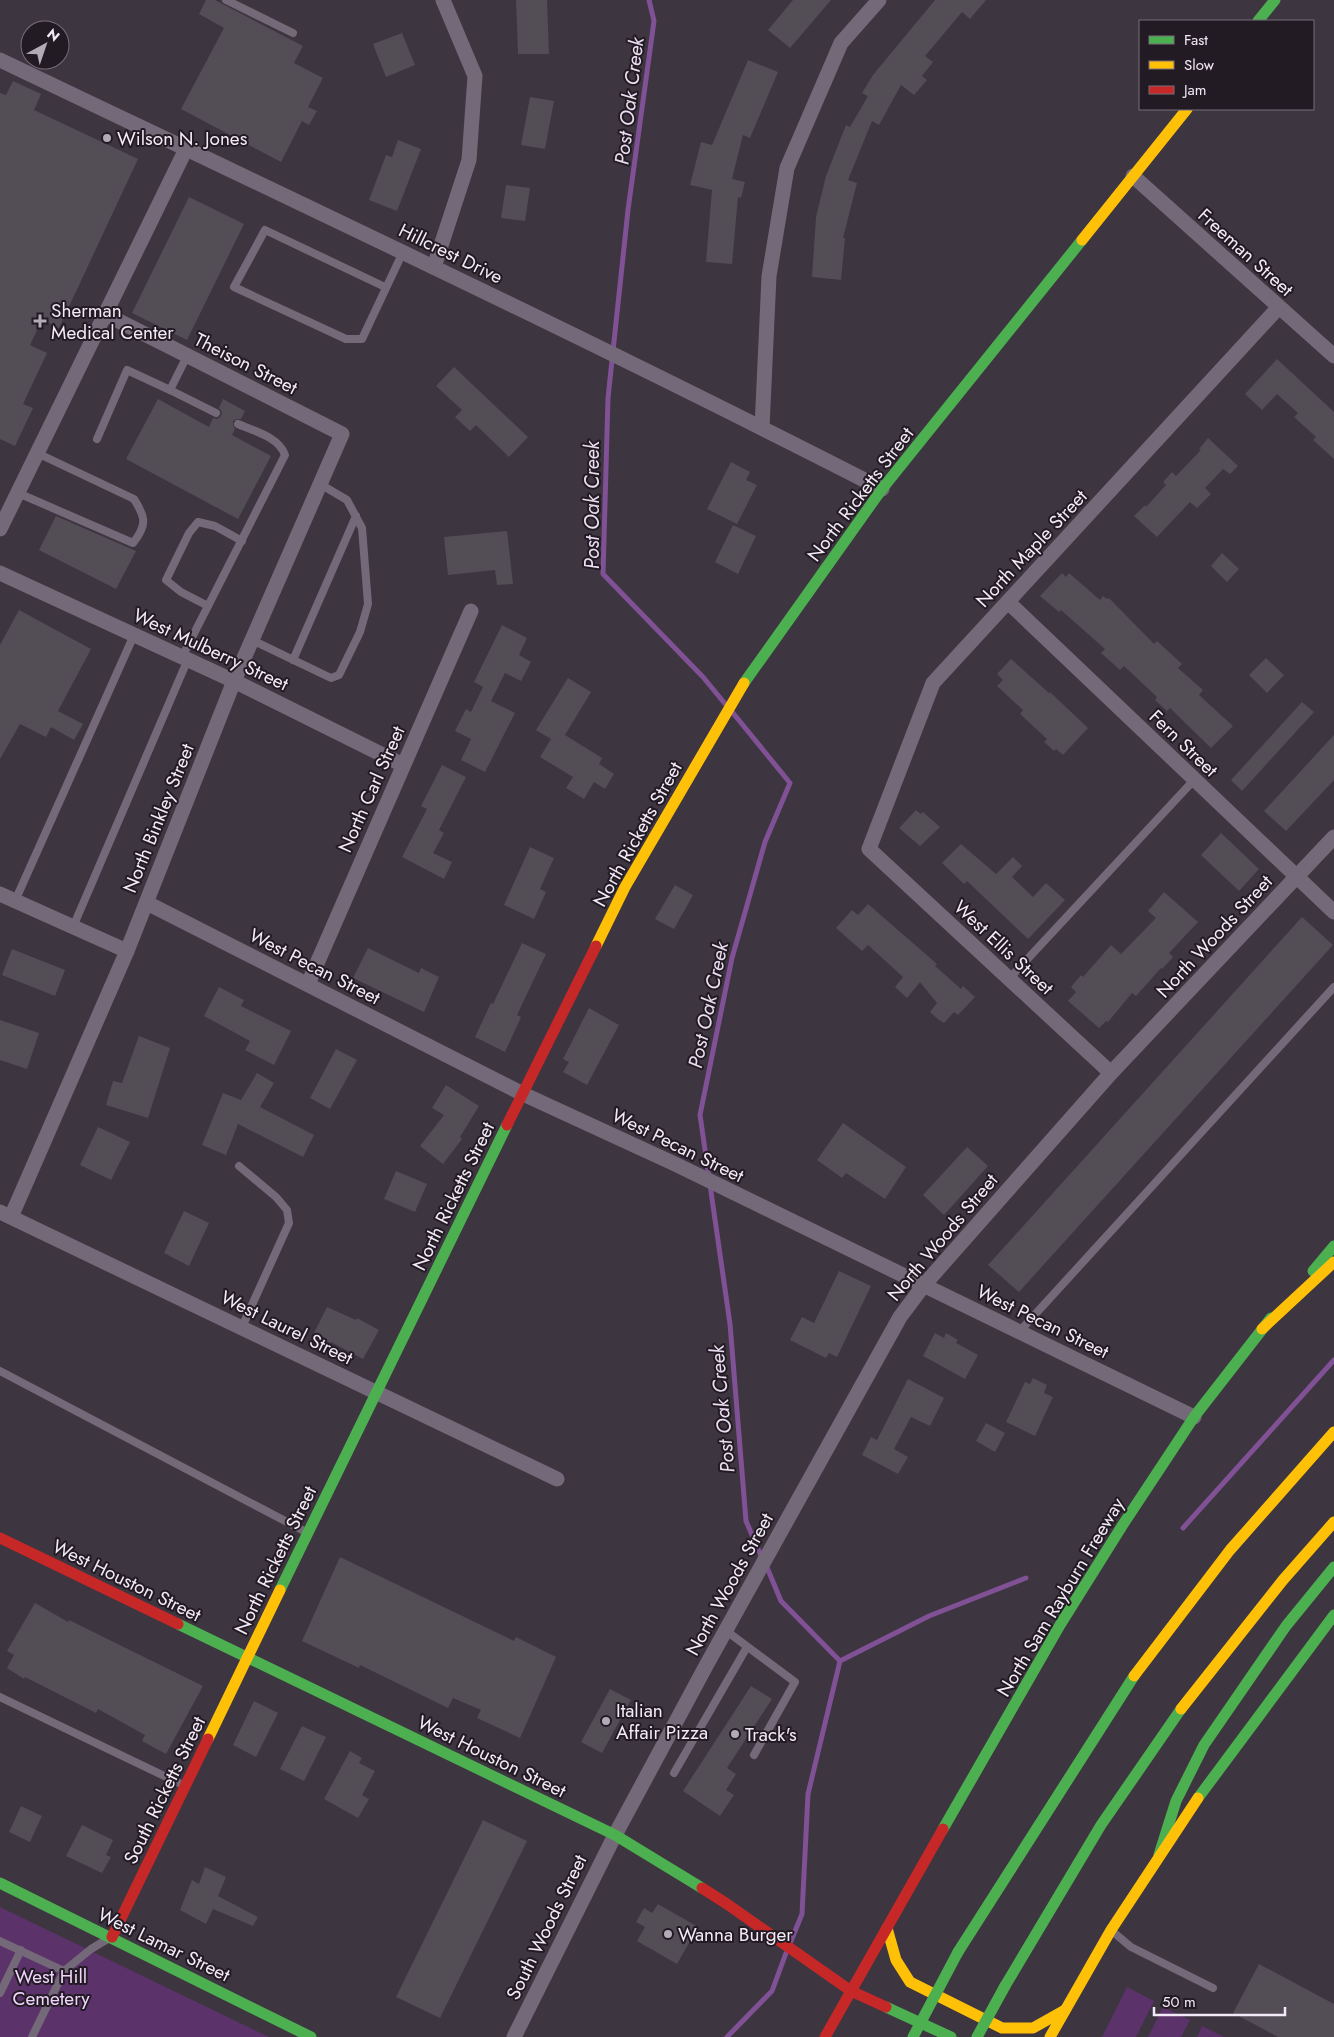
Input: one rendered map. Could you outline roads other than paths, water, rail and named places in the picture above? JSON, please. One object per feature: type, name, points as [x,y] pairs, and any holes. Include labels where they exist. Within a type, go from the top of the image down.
[{"type":"main road","points":[[1259,20],[1275,0]]},
{"type":"main road","name":"North Ricketts Street","points":[[248,1658],[376,1392],[625,887],[750,673],[882,490],[1186,110]]},
{"type":"main road","name":"North Sam Rayburn Freeway","points":[[825,2037],[1060,1625],[1122,1526],[1194,1417],[1262,1329],[1334,1246]]},
{"type":"main road","points":[[1262,1329],[1333,1263]]},
{"type":"main road","points":[[913,2037],[958,1952],[1139,1669],[1230,1550],[1334,1432]]},
{"type":"main road","points":[[977,2037],[1005,1986],[1101,1825],[1178,1713],[1284,1580],[1334,1522]]},
{"type":"main road","name":"West Houston Street","points":[[0,1538],[615,1835],[703,1889],[851,1991],[951,2037]]},
{"type":"main road","points":[[1159,1855],[1176,1801],[1204,1745],[1286,1626],[1334,1567]]},
{"type":"main road","points":[[1050,2037],[1111,1930],[1184,1817],[1334,1615]]},
{"type":"main road","name":"South Ricketts Street","points":[[112,1937],[248,1658]]},
{"type":"main road","name":"West Lamar Street","points":[[0,1884],[112,1937],[311,2037]]},
{"type":"main road","points":[[887,1928],[896,1960],[910,1982],[1002,2028],[1033,2028],[1065,2010]]},
{"type":"street","points":[[434,267],[469,160],[475,76],[443,0]]},
{"type":"street","points":[[762,428],[769,276],[787,168],[841,43],[879,0]]},
{"type":"street","name":"Hillcrest Drive","points":[[0,60],[572,334],[882,490]]},
{"type":"street","points":[[0,529],[186,149]]},
{"type":"street","name":"Freeman Street","points":[[1133,176],[1278,308],[1334,356]]},
{"type":"street","name":"North Maple Street","points":[[869,849],[933,682],[1278,308]]},
{"type":"street","name":"Theison Street","points":[[105,314],[342,434]]},
{"type":"street","name":"North Binkley Street","points":[[5,1214],[127,951],[234,681],[342,434]]},
{"type":"street","name":"West Mulberry Street","points":[[0,573],[234,681],[403,765]]},
{"type":"street","name":"Fern Street","points":[[1008,602],[1296,878],[1334,912]]},
{"type":"street","name":"North Carl Street","points":[[308,984],[471,611]]},
{"type":"street","name":"North Woods Street","points":[[615,1835],[725,1630],[900,1317],[924,1285],[1112,1073],[1334,837]]},
{"type":"street","name":"West Ellis Street","points":[[869,849],[1112,1073]]},
{"type":"street","points":[[0,894],[127,951]]},
{"type":"street","name":"West Pecan Street","points":[[147,903],[523,1094],[675,1164],[1194,1417]]},
{"type":"street","name":"West Laurel Street","points":[[5,1214],[557,1478]]},
{"type":"street","name":"South Woods Street","points":[[514,2037],[615,1835]]},
{"type":"lane","points":[[226,0],[293,33]]},
{"type":"lane","points":[[386,287],[265,230],[234,287],[346,339],[362,339],[403,252]]},
{"type":"lane","points":[[170,390],[187,356]]},
{"type":"lane","points":[[97,439],[127,370],[216,413]]},
{"type":"lane","points":[[73,927],[208,606],[285,456],[282,447],[270,438],[238,424]]},
{"type":"lane","points":[[18,493],[133,543],[142,531],[143,514],[134,499],[37,453]]},
{"type":"lane","points":[[252,640],[331,678],[339,675],[360,632],[368,604],[362,528],[347,500],[320,484]]},
{"type":"lane","points":[[293,660],[356,516]]},
{"type":"lane","points":[[208,606],[181,592],[166,580],[188,533],[198,522],[214,526],[242,541]]},
{"type":"lane","points":[[15,901],[134,635]]},
{"type":"lane","points":[[1009,979],[1194,780]]},
{"type":"lane","points":[[1019,1332],[1334,987]]},
{"type":"lane","points":[[239,1166],[276,1197],[287,1210],[289,1223],[242,1327]]},
{"type":"lane","points":[[0,1371],[308,1533]]},
{"type":"lane","points":[[725,1630],[795,1682],[754,1755]]},
{"type":"lane","points":[[674,1773],[747,1647]]},
{"type":"lane","points":[[0,1697],[186,1787]]},
{"type":"lane","points":[[1111,1930],[1131,1947],[1213,1988]]},
{"type":"lane","points":[[32,2037],[64,1971],[91,1949],[112,1937]]},
{"type":"lane","points":[[0,1942],[64,1971]]},
{"type":"lane","points":[[0,1993],[21,1950]]},
{"type":"waterway","name":"Post Oak Creek","points":[[649,0],[654,21],[628,210],[608,398],[603,574],[703,677],[726,705]]},
{"type":"waterway","name":"Post Oak Creek","points":[[733,713],[790,783],[765,842],[732,958],[700,1115],[730,1324],[746,1521],[762,1558]]},
{"type":"waterway","points":[[1183,1528],[1334,1360]]},
{"type":"waterway","name":"Post Oak Creek","points":[[766,1565],[781,1601],[840,1661],[808,1794],[802,1914],[791,1941]]},
{"type":"waterway","points":[[840,1661],[929,1616],[1026,1578]]},
{"type":"waterway","name":"Post Oak Creek","points":[[727,2037],[772,1991],[786,1953]]},
{"type":"place","name":"Wilson N. Jones","points":[[107,138]]},
{"type":"place","name":"Sherman Medical Center","points":[[40,321]]},
{"type":"place","name":"Italian Affair Pizza","points":[[606,1721]]},
{"type":"place","name":"Track's","points":[[735,1734]]},
{"type":"place","name":"Wanna Burger","points":[[668,1934]]},
{"type":"park label","name":"West Hill Cemetery","points":[[51,1987]]}]
